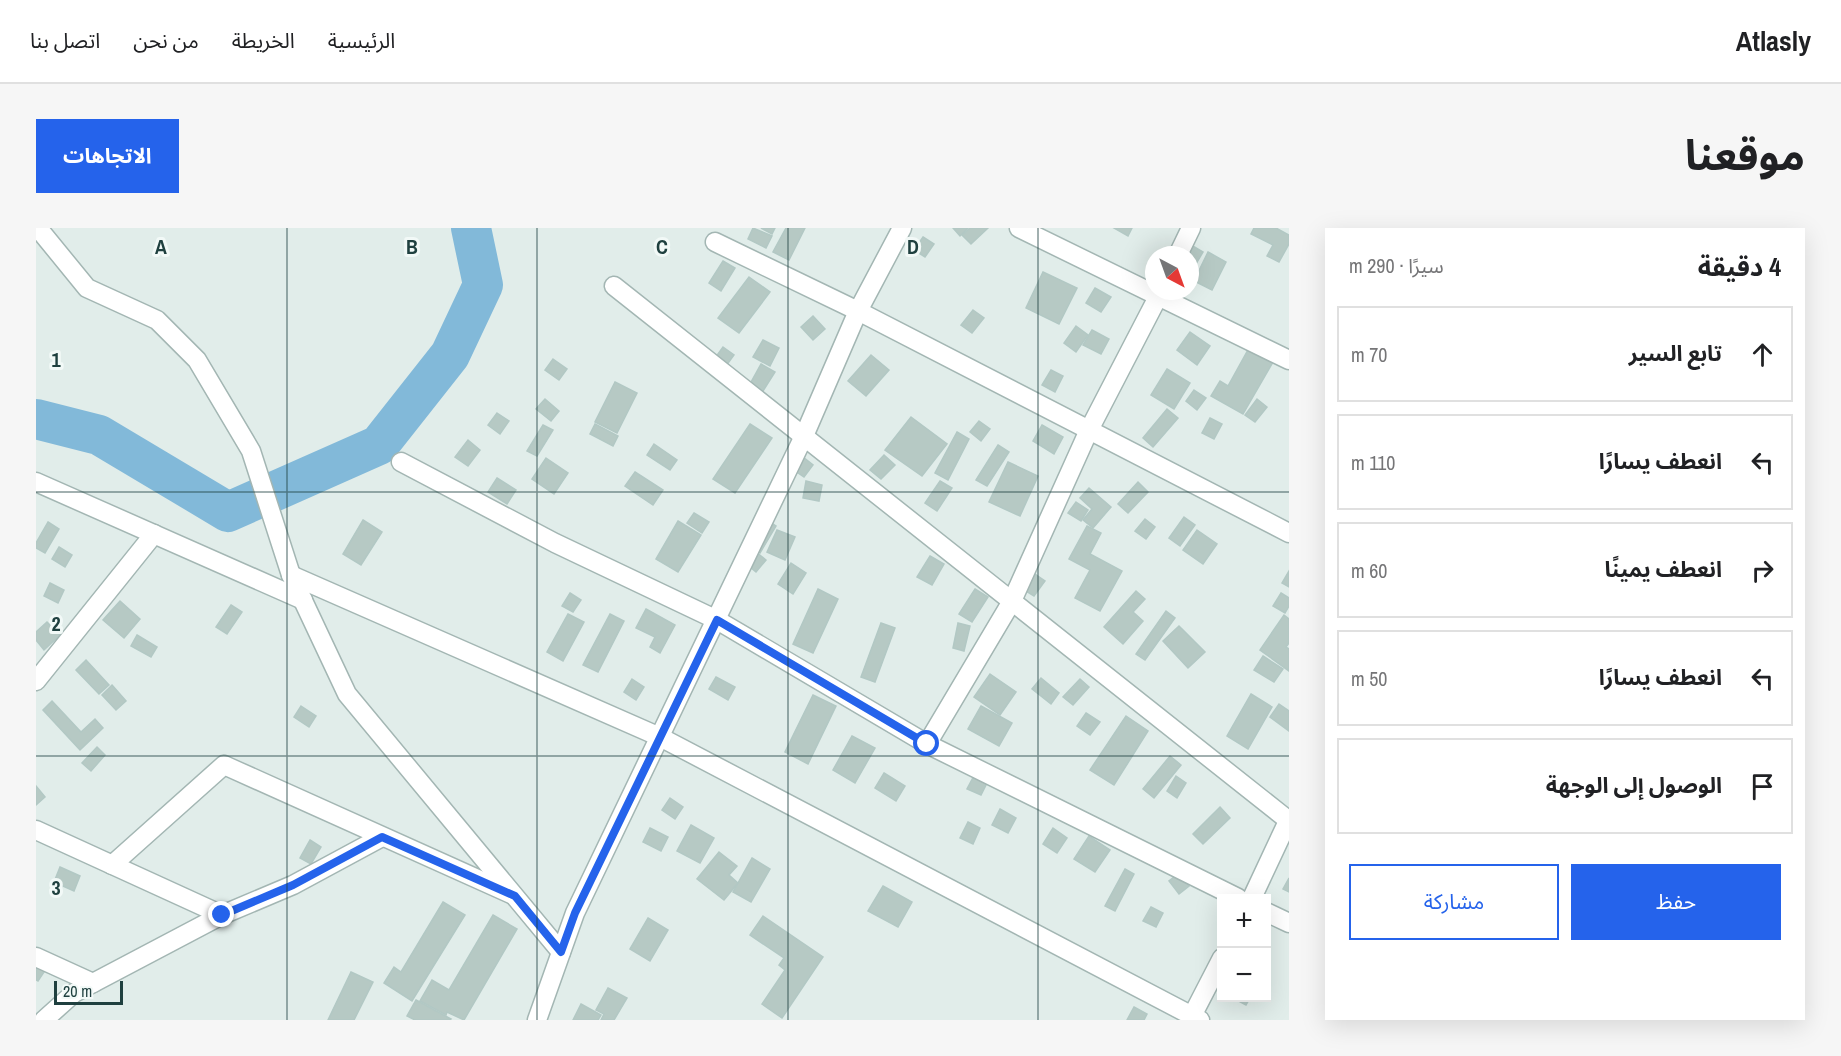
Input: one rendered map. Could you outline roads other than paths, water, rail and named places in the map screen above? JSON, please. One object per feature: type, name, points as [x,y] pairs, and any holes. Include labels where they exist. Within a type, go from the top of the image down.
[{"type":"street","points":[[38,228],[87,288],[157,320],[197,360],[251,451],[291,574],[347,694],[561,952]]},
{"type":"street","points":[[537,1020],[575,913],[804,436],[858,311],[902,228]]},
{"type":"street","points":[[1019,228],[1145,287]]},
{"type":"street","points":[[1183,246],[1191,228]]},
{"type":"street","points":[[715,242],[858,311],[1289,532]]},
{"type":"street","points":[[614,286],[1289,820],[1254,894]]},
{"type":"street","points":[[927,744],[1012,601],[1089,430],[1157,300]]},
{"type":"street","points":[[1172,300],[1289,360]]},
{"type":"street","points":[[401,462],[555,543],[717,620],[927,744],[1230,894]]},
{"type":"street","points":[[36,482],[303,600]]},
{"type":"street","points":[[36,681],[154,534]]},
{"type":"street","points":[[291,574],[660,737],[1194,1019],[1217,967]]},
{"type":"street","points":[[112,865],[224,765],[515,896]]},
{"type":"street","points":[[36,830],[222,915]]},
{"type":"street","points":[[44,1020],[74,993],[222,915],[293,885],[382,837]]},
{"type":"street","points":[[1271,914],[1289,923]]},
{"type":"street","points":[[36,957],[93,983]]},
{"type":"waterway","points":[[36,419],[99,435],[228,512],[379,445],[450,355],[483,285],[471,228]]}]
